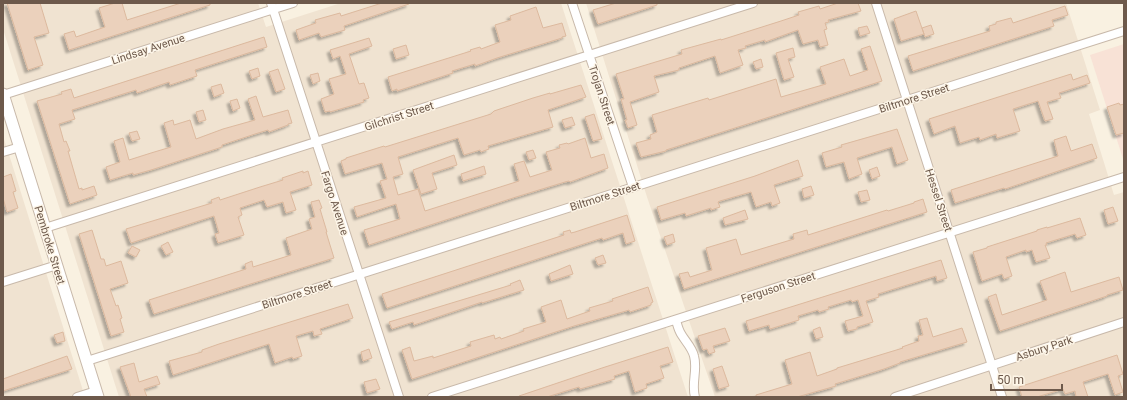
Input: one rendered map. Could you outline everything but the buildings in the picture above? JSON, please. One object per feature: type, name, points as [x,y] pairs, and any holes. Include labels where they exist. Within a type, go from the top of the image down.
[{"type":"street","name":"Lindsay Avenue","points":[[3,94],[272,6],[293,3]]},
{"type":"street","name":"Trojan Street","points":[[572,3],[632,187]]},
{"type":"street","name":"Gilchrist Street","points":[[45,228],[753,3]]},
{"type":"street","name":"Hessel Street","points":[[876,3],[1002,397]]},
{"type":"street","name":"Fargo Avenue","points":[[272,6],[358,275],[399,397]]},
{"type":"street","name":"Biltmore Street","points":[[87,361],[1124,31]]},
{"type":"street","name":"Pembroke Street","points":[[3,94],[97,394]]},
{"type":"street","points":[[3,152],[20,147]]},
{"type":"street","name":"Ferguson Street","points":[[432,397],[1124,177]]},
{"type":"street","points":[[3,282],[57,265]]},
{"type":"street","points":[[676,320],[679,331],[689,344],[694,355],[696,367],[694,391],[696,397]]},
{"type":"street","name":"Asbury Park","points":[[895,397],[1124,322]]},
{"type":"street","points":[[78,397],[97,394]]},
{"type":"shaded area","points":[[3,3],[258,3],[266,27],[341,3],[561,3],[688,397],[119,397],[3,29]]},
{"type":"shaded area","points":[[586,3],[1066,3],[1100,110],[1089,114],[1114,195],[1124,192],[1124,397],[715,397],[647,197]]},
{"type":"shaded area","points":[[1124,44],[1124,162],[1090,55]]},
{"type":"shaded area","points":[[3,136],[12,164],[85,397],[3,397]]}]
